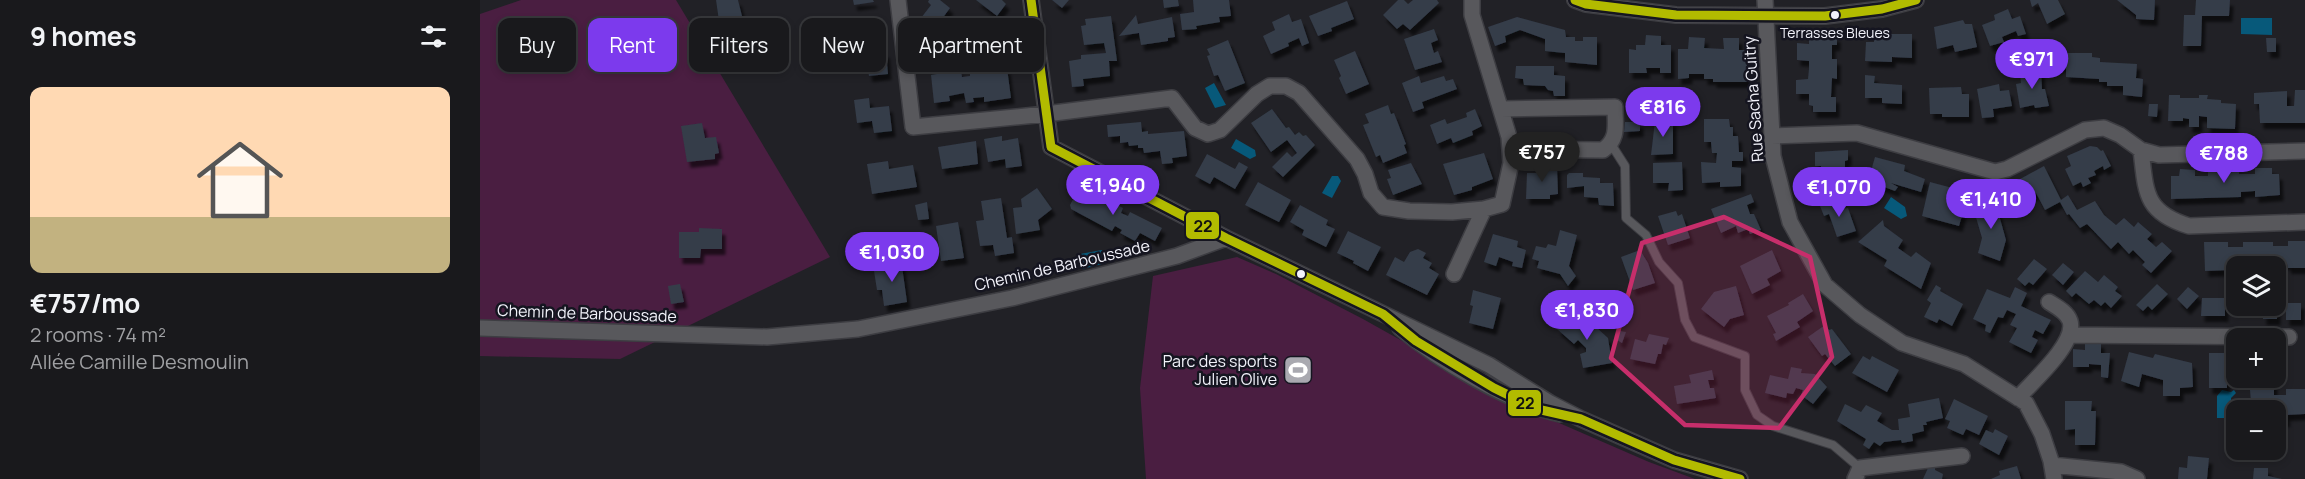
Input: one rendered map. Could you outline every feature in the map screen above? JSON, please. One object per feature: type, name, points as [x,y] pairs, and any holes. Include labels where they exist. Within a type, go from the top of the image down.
[{"type":"street","points":[[898,0],[913,127],[1046,114],[1172,98],[1195,128],[1208,134],[1220,130],[1242,108],[1270,86],[1286,86],[1299,93],[1357,159],[1371,193],[1383,207],[1408,211],[1452,212],[1484,209],[1502,204],[1511,163],[1509,137],[1472,15],[1472,0]]},
{"type":"street","points":[[1031,0],[1051,147],[1226,237],[1472,356],[1581,419],[1665,457],[1740,479]]},
{"type":"street","points":[[1575,0],[1586,4],[1676,15],[1765,7],[1824,16],[1882,9],[1916,0]]},
{"type":"street","name":"Rue Sacha Guitry","points":[[1765,7],[1773,156],[1790,222],[1825,285],[1860,315],[1902,343],[1964,364],[2026,403],[2037,423],[2053,472]]},
{"type":"street","points":[[1501,110],[1615,107],[1615,131],[1611,144],[1603,150],[1510,149]]},
{"type":"street","points":[[1772,135],[1857,133],[1995,172],[2007,169],[2085,130],[2104,129],[2120,135],[2141,150],[2158,155],[2305,151]]},
{"type":"street","points":[[2141,150],[2146,190],[2155,209],[2170,220],[2189,226],[2305,222]]},
{"type":"street","points":[[1454,274],[1484,209]]},
{"type":"street","name":"Chemin de Barboussade","points":[[480,328],[767,337],[829,332],[886,324],[1012,298],[1178,256],[1226,237]]},
{"type":"street","points":[[2018,398],[2068,342],[2071,327],[2069,318],[2061,309],[2049,302]]},
{"type":"street","points":[[1383,314],[1416,341],[1501,391],[1537,409],[1581,419]]},
{"type":"street","points":[[2069,334],[2289,337]]},
{"type":"street","points":[[1501,391],[1510,392],[1514,388],[1515,381]]},
{"type":"street","points":[[1858,474],[1962,456]]},
{"type":"street","points":[[2053,472],[2121,472],[2137,479]]},
{"type":"lane","points":[[1611,144],[1625,166],[1626,218],[1646,235],[1659,262],[1678,283],[1685,320],[1694,338],[1745,356],[1745,390],[1757,415],[1773,426],[1833,445],[1858,474]]},
{"type":"highlighted area","points":[[1724,217],[1810,257],[1832,357],[1779,428],[1685,425],[1611,358],[1642,243]]},
{"type":"shaded area","points":[[521,0],[676,0],[689,22],[689,72],[719,72],[830,257],[620,359],[480,356],[480,14]]},
{"type":"shaded area","name":"Parc des sports Julien Olive","points":[[1237,257],[1276,274],[1363,319],[1511,402],[1649,462],[1695,479],[1146,479],[1140,388],[1153,276]]},
{"type":"water","points":[[2241,18],[2272,18],[2272,35],[2241,34]]},
{"type":"water","points":[[1214,83],[1226,105],[1215,108],[1205,88]]},
{"type":"water","points":[[1236,139],[1255,150],[1256,156],[1250,159],[1231,148]]},
{"type":"water","points":[[1332,176],[1338,176],[1341,181],[1332,198],[1322,193]]},
{"type":"water","points":[[1891,197],[1905,207],[1907,216],[1901,219],[1884,208]]},
{"type":"water","points":[[1102,250],[1106,263],[1082,269],[1080,254]]},
{"type":"water","points":[[2222,390],[2231,392],[2234,390],[2236,393],[2231,400],[2226,400],[2226,418],[2217,418],[2217,396]]},
{"type":"building","points":[[716,0],[738,0],[742,18],[719,18]]},
{"type":"building","points":[[853,0],[873,0],[874,2],[854,5]]},
{"type":"building","points":[[929,0],[940,0],[950,8],[943,18],[921,18],[931,5]]},
{"type":"building","points":[[976,0],[1002,0],[1006,4],[997,16]]},
{"type":"building","points":[[1052,0],[1069,0],[1062,8]]},
{"type":"building","points":[[1163,0],[1178,0],[1179,6],[1164,8]]},
{"type":"building","points":[[1193,0],[1229,0],[1231,16],[1219,17],[1220,22],[1196,26],[1197,29],[1182,30],[1180,14],[1194,12]]},
{"type":"building","points":[[1398,0],[1404,0],[1408,4],[1413,0],[1437,0],[1439,3],[1410,30],[1403,24],[1397,29],[1383,15]]},
{"type":"building","points":[[2030,0],[2058,0],[2065,14],[2047,24],[2038,3],[2032,7]]},
{"type":"building","points":[[2117,0],[2155,0],[2154,20],[2136,19],[2136,15]]},
{"type":"building","points":[[2196,0],[2230,0],[2229,16],[2202,16],[2201,46],[2183,46],[2184,15],[2195,15]]},
{"type":"building","points":[[1347,1],[1354,19],[1318,36],[1309,16]]},
{"type":"building","points":[[2008,9],[2012,19],[2020,16],[2026,34],[2018,36],[2016,31],[2002,37],[2004,42],[1990,46],[1982,25],[1995,20],[1994,15]]},
{"type":"building","points":[[1289,14],[1292,22],[1301,19],[1309,43],[1302,46],[1299,38],[1288,43],[1289,46],[1271,54],[1263,36],[1275,30],[1272,22]]},
{"type":"building","points":[[1136,15],[1138,24],[1172,17],[1175,37],[1168,38],[1168,41],[1141,45],[1139,33],[1119,36]]},
{"type":"building","points":[[1111,16],[1117,61],[1109,61],[1110,76],[1083,79],[1084,86],[1072,87],[1069,61],[1081,59],[1081,55],[1106,53],[1104,43],[1084,45],[1081,26],[1086,25],[1085,19]]},
{"type":"building","points":[[1517,17],[1565,30],[1566,37],[1575,37],[1575,41],[1583,41],[1583,37],[1597,37],[1597,65],[1565,62],[1565,53],[1545,51],[1545,39],[1520,30],[1505,36],[1506,42],[1495,46],[1488,27]]},
{"type":"building","points":[[1963,20],[1965,24],[1972,24],[1977,47],[1955,52],[1953,45],[1937,49],[1934,27]]},
{"type":"building","points":[[1434,29],[1438,40],[1431,43],[1434,53],[1438,51],[1442,62],[1415,70],[1404,39]]},
{"type":"building","points":[[1884,34],[1912,34],[1912,58],[1892,57],[1892,62],[1865,61],[1866,42],[1874,42],[1874,38],[1884,39]]},
{"type":"building","points":[[1646,35],[1661,36],[1661,45],[1671,45],[1671,73],[1660,73],[1660,68],[1646,68],[1647,73],[1629,73],[1629,49],[1636,50],[1636,45],[1645,45]]},
{"type":"building","points":[[1809,36],[1837,36],[1837,45],[1832,45],[1832,59],[1837,59],[1837,79],[1832,78],[1831,97],[1836,97],[1836,112],[1813,112],[1813,106],[1809,105],[1809,94],[1796,94],[1796,80],[1808,79],[1809,69],[1809,61],[1797,60],[1797,43],[1809,44]]},
{"type":"building","points":[[1689,37],[1705,38],[1704,48],[1724,49],[1723,38],[1739,38],[1739,50],[1747,50],[1747,82],[1713,82],[1713,79],[1704,79],[1704,74],[1689,74],[1689,78],[1678,79],[1678,49],[1688,49]]},
{"type":"building","points":[[2266,38],[2276,38],[2276,52],[2267,52]]},
{"type":"building","points":[[1228,40],[1245,83],[1225,91],[1218,75],[1214,76],[1207,49]]},
{"type":"building","points":[[2053,44],[2058,56],[2067,53],[2092,53],[2092,57],[2100,58],[2100,62],[2137,64],[2136,78],[2143,79],[2142,97],[2123,95],[2123,86],[2107,86],[2107,82],[2099,82],[2099,79],[2066,77],[2066,65],[2051,70],[2048,62],[2041,64],[2037,52]]},
{"type":"building","points":[[1355,51],[1369,84],[1346,94],[1334,60]]},
{"type":"building","points":[[886,52],[888,74],[869,76],[868,72],[886,72]]},
{"type":"building","points":[[1516,66],[1554,66],[1554,75],[1565,76],[1565,96],[1554,96],[1553,91],[1548,90],[1545,86],[1524,85],[1523,79],[1515,78]]},
{"type":"building","points":[[2041,69],[2042,89],[2045,89],[2049,106],[2035,108],[2034,105],[2020,108],[2016,84],[2021,83],[2020,73]]},
{"type":"building","points":[[961,72],[962,77],[970,76],[970,73],[1008,72],[1011,98],[984,102],[984,97],[973,98],[974,102],[966,103],[964,93],[949,96],[950,101],[934,103],[931,75]]},
{"type":"building","points":[[1865,75],[1875,76],[1874,83],[1902,85],[1902,104],[1882,103],[1882,98],[1865,98]]},
{"type":"building","points":[[1419,76],[1421,83],[1444,76],[1446,81],[1453,79],[1457,89],[1422,102],[1424,108],[1413,112],[1402,83]]},
{"type":"building","points":[[1999,84],[2000,91],[2009,90],[2012,106],[1993,109],[1994,117],[1982,118],[1977,89]]},
{"type":"building","points":[[1961,87],[1962,94],[1969,94],[1969,117],[1942,117],[1942,114],[1930,114],[1929,88]]},
{"type":"building","points":[[2295,90],[2305,90],[2305,123],[2260,123],[2259,104],[2254,104],[2254,93],[2287,91],[2287,106],[2294,106]]},
{"type":"building","points":[[2169,95],[2180,95],[2180,98],[2199,98],[2199,95],[2208,95],[2207,99],[2236,104],[2235,129],[2207,128],[2207,117],[2199,116],[2199,127],[2189,127],[2189,119],[2168,121]]},
{"type":"building","points":[[869,98],[870,108],[889,106],[892,131],[874,133],[872,121],[857,123],[854,100]]},
{"type":"building","points":[[2149,104],[2158,104],[2157,117],[2148,116]]},
{"type":"building","points":[[1388,105],[1391,114],[1394,113],[1406,144],[1404,145],[1407,153],[1383,163],[1380,155],[1376,157],[1363,125],[1369,123],[1365,114]]},
{"type":"building","points":[[1272,109],[1286,128],[1289,127],[1295,135],[1299,132],[1303,136],[1306,135],[1315,145],[1283,177],[1272,167],[1287,152],[1292,157],[1297,153],[1287,140],[1271,152],[1251,123]]},
{"type":"building","points":[[1475,109],[1482,126],[1472,131],[1473,135],[1453,143],[1451,138],[1437,144],[1430,125],[1445,119],[1447,124],[1467,117],[1466,113]]},
{"type":"building","points":[[1704,119],[1729,119],[1730,127],[1733,127],[1733,136],[1738,136],[1739,152],[1743,152],[1743,161],[1732,161],[1732,167],[1741,168],[1741,186],[1720,187],[1720,182],[1702,183],[1701,162],[1716,163],[1717,153],[1712,153],[1711,142],[1704,142]]},
{"type":"building","points":[[1673,120],[1673,154],[1651,155],[1655,121]]},
{"type":"building","points":[[1141,122],[1142,132],[1148,131],[1148,134],[1184,131],[1187,156],[1172,158],[1173,163],[1162,164],[1160,151],[1144,153],[1143,148],[1138,148],[1138,145],[1129,146],[1128,142],[1120,143],[1120,136],[1108,137],[1107,125]]},
{"type":"building","points":[[1625,122],[1640,122],[1640,131],[1624,132]]},
{"type":"building","points":[[702,123],[705,138],[716,137],[719,153],[715,154],[715,159],[687,162],[681,126]]},
{"type":"building","points":[[1002,136],[1002,141],[1018,138],[1022,166],[1006,168],[1005,159],[988,162],[984,139]]},
{"type":"building","points":[[976,141],[978,164],[942,169],[938,147]]},
{"type":"building","points":[[2090,146],[2103,150],[2111,166],[2104,170],[2103,166],[2094,171],[2096,175],[2088,178],[2091,183],[2083,187],[2081,182],[2073,186],[2065,169],[2071,166],[2067,156]]},
{"type":"building","points":[[1848,150],[1845,169],[1849,169],[1849,183],[1821,185],[1821,166],[1815,166],[1815,152]]},
{"type":"building","points":[[1484,153],[1493,179],[1472,187],[1472,190],[1454,195],[1443,164]]},
{"type":"building","points":[[1207,154],[1235,169],[1239,162],[1248,167],[1235,189],[1214,177],[1210,184],[1195,176]]},
{"type":"building","points":[[1875,157],[1905,165],[1904,171],[1925,179],[1921,192],[1891,183],[1898,187],[1895,191],[1868,181]]},
{"type":"building","points":[[888,161],[889,169],[913,165],[917,187],[872,194],[867,164]]},
{"type":"building","points":[[1682,162],[1683,190],[1668,191],[1669,183],[1653,183],[1653,163]]},
{"type":"building","points":[[1411,163],[1422,184],[1393,195],[1387,179],[1391,178],[1388,170]]},
{"type":"building","points":[[1537,166],[1557,166],[1558,194],[1550,195],[1550,199],[1526,199],[1527,173],[1537,173]]},
{"type":"building","points":[[2044,166],[2061,200],[2068,195],[2077,210],[2095,201],[2104,215],[2116,225],[2124,218],[2134,227],[2138,222],[2152,234],[2147,239],[2156,247],[2162,242],[2172,251],[2151,273],[2142,265],[2145,262],[2133,250],[2129,254],[2118,242],[2111,249],[2087,224],[2080,228],[2069,214],[2067,215],[2060,202],[2045,210],[2036,193],[2020,201],[2011,184]]},
{"type":"building","points":[[2255,168],[2272,168],[2272,174],[2279,174],[2280,195],[2255,197],[2255,191],[2241,192],[2241,197],[2171,199],[2171,176],[2179,176],[2180,169],[2195,170],[2195,176],[2208,176],[2208,169],[2239,169],[2239,174],[2255,174]]},
{"type":"building","points":[[1569,173],[1583,173],[1583,177],[1600,178],[1600,183],[1613,183],[1614,206],[1599,205],[1598,198],[1584,197],[1584,186],[1567,188]]},
{"type":"building","points":[[1258,182],[1291,200],[1279,222],[1245,205]]},
{"type":"building","points":[[1930,182],[1960,190],[1956,206],[1964,209],[1959,226],[1922,216]]},
{"type":"building","points":[[1037,188],[1052,209],[1038,220],[1040,230],[1016,234],[1013,208],[1022,207],[1021,199]]},
{"type":"building","points":[[1078,190],[1088,195],[1090,191],[1123,208],[1121,213],[1128,216],[1130,212],[1162,228],[1155,241],[1140,233],[1135,241],[1120,233],[1122,230],[1115,226],[1112,231],[1071,209],[1070,205]]},
{"type":"building","points":[[1751,194],[1754,202],[1747,205],[1761,230],[1750,234],[1748,229],[1738,233],[1736,226],[1721,233],[1711,209]]},
{"type":"building","points":[[1994,197],[2006,240],[2000,261],[1978,253],[1982,238],[1975,214],[1980,211],[1977,202]]},
{"type":"building","points":[[1001,198],[1007,238],[1012,237],[1014,253],[995,256],[993,245],[980,246],[976,221],[984,220],[981,201]]},
{"type":"building","points":[[1839,199],[1842,209],[1848,208],[1856,231],[1837,237],[1829,214],[1824,216],[1820,206]]},
{"type":"building","points":[[927,202],[929,219],[918,220],[915,205]]},
{"type":"building","points":[[1300,205],[1328,220],[1326,225],[1335,229],[1326,247],[1302,235],[1304,230],[1290,222]]},
{"type":"building","points":[[1676,211],[1678,216],[1682,214],[1690,238],[1668,245],[1658,216]]},
{"type":"building","points":[[1883,220],[1884,226],[1903,240],[1898,248],[1911,257],[1916,252],[1931,263],[1921,289],[1884,266],[1887,260],[1858,242]]},
{"type":"building","points":[[958,222],[964,258],[941,261],[936,226]]},
{"type":"building","points":[[699,228],[722,229],[722,249],[701,249],[700,258],[679,258],[679,232],[699,232]]},
{"type":"building","points":[[1560,230],[1577,235],[1569,266],[1576,276],[1568,286],[1560,274],[1537,268],[1539,261],[1532,259],[1536,246],[1546,248],[1548,244],[1556,246]]},
{"type":"building","points":[[1348,231],[1381,247],[1368,271],[1337,253]]},
{"type":"building","points":[[1493,234],[1518,241],[1517,247],[1526,250],[1522,268],[1512,266],[1513,262],[1499,257],[1496,266],[1484,262]]},
{"type":"building","points":[[2288,241],[2305,241],[2305,268],[2288,268],[2286,256],[2226,256],[2226,270],[2205,271],[2204,242],[2228,242],[2228,247],[2243,247],[2243,242],[2273,242],[2273,246],[2288,246]]},
{"type":"building","points":[[1418,249],[1426,253],[1423,258],[1432,263],[1429,268],[1439,274],[1427,295],[1386,275],[1395,257],[1404,262],[1410,252]]},
{"type":"building","points":[[1640,250],[1648,263],[1655,283],[1633,290],[1621,257]]},
{"type":"building","points":[[1772,250],[1781,271],[1767,279],[1770,285],[1752,294],[1740,266]]},
{"type":"building","points":[[901,259],[907,302],[884,306],[882,290],[877,290],[874,271],[888,269],[887,261]]},
{"type":"building","points":[[2034,259],[2047,269],[2033,285],[2029,282],[2025,286],[2017,279]]},
{"type":"building","points":[[2063,263],[2074,272],[2063,285],[2052,275]]},
{"type":"building","points":[[2085,271],[2098,282],[2104,275],[2118,287],[2115,291],[2122,296],[2111,308],[2105,302],[2101,306],[2094,300],[2089,304],[2076,293],[2072,297],[2066,291]]},
{"type":"building","points":[[680,284],[684,302],[671,304],[668,286]]},
{"type":"building","points":[[2157,284],[2168,294],[2152,310],[2148,306],[2143,311],[2136,305]]},
{"type":"building","points":[[1936,285],[1941,288],[1940,291],[1963,304],[1952,326],[1939,319],[1937,323],[1924,317],[1931,303],[1927,300]]},
{"type":"building","points":[[1736,286],[1744,315],[1730,319],[1724,327],[1701,309],[1714,292]]},
{"type":"building","points":[[2015,287],[2027,293],[2021,306],[2051,320],[2043,334],[2035,330],[2032,337],[2038,340],[2031,353],[2009,342],[2017,328],[2010,325],[2016,314],[2007,310],[2003,318],[1998,317],[1990,333],[1985,331],[1986,325],[1973,319],[1987,289],[2010,298]]},
{"type":"building","points":[[2188,287],[2199,296],[2187,309],[2177,299]]},
{"type":"building","points":[[1473,290],[1501,298],[1493,329],[1469,323],[1473,306],[1470,305]]},
{"type":"building","points":[[1803,294],[1813,311],[1797,322],[1800,327],[1776,341],[1773,334],[1776,333],[1767,316],[1789,305],[1788,303]]},
{"type":"building","points":[[2202,298],[2226,298],[2225,316],[2201,316]]},
{"type":"building","points":[[2286,303],[2301,303],[2301,320],[2286,320]]},
{"type":"building","points":[[1573,311],[1590,328],[1596,327],[1608,338],[1612,363],[1583,368],[1580,354],[1586,352],[1586,348],[1578,340],[1574,344],[1557,329]]},
{"type":"building","points":[[2263,316],[2277,316],[2277,319],[2263,319]]},
{"type":"building","points":[[1825,325],[1829,330],[1832,329],[1851,354],[1835,366],[1825,354],[1822,356],[1808,337]]},
{"type":"building","points":[[1620,331],[1626,332],[1622,343],[1617,340]]},
{"type":"building","points":[[1649,334],[1669,338],[1666,345],[1663,344],[1661,354],[1658,354],[1655,364],[1630,359],[1635,339],[1646,342]]},
{"type":"building","points":[[2085,341],[2101,342],[2101,353],[2110,353],[2108,378],[2101,377],[2101,365],[2089,364],[2089,367],[2073,367],[2073,349],[2085,350]]},
{"type":"building","points":[[2129,352],[2153,358],[2155,354],[2192,363],[2193,387],[2180,388],[2180,396],[2163,396],[2163,380],[2142,374],[2139,387],[2121,381]]},
{"type":"building","points":[[2209,353],[2226,353],[2226,388],[2209,388]]},
{"type":"building","points":[[1863,356],[1870,360],[1872,356],[1899,370],[1887,392],[1852,373]]},
{"type":"building","points":[[1791,367],[1802,369],[1801,373],[1815,374],[1827,387],[1813,404],[1801,395],[1803,390],[1796,388],[1793,394],[1787,393],[1786,398],[1765,393],[1770,375],[1788,379]]},
{"type":"building","points":[[1712,370],[1714,380],[1708,380],[1710,388],[1714,388],[1716,398],[1677,404],[1674,386],[1691,383],[1689,375]]},
{"type":"building","points":[[2250,388],[2274,388],[2274,395],[2286,395],[2286,389],[2305,389],[2305,414],[2286,415],[2286,400],[2251,400]]},
{"type":"building","points":[[1939,398],[1943,418],[1926,422],[1927,425],[1923,425],[1924,431],[1912,434],[1913,441],[1884,442],[1880,446],[1874,442],[1869,449],[1863,445],[1866,439],[1837,421],[1845,404],[1861,412],[1866,405],[1882,413],[1877,421],[1892,430],[1899,430],[1898,419],[1910,417],[1908,404]]},
{"type":"building","points":[[1954,399],[1988,416],[1979,435],[1966,429],[1963,435],[1947,428],[1950,421],[1945,419]]},
{"type":"building","points":[[2065,401],[2092,401],[2091,411],[2096,411],[2095,445],[2075,445],[2075,429],[2065,430]]},
{"type":"building","points":[[1995,429],[2008,436],[1999,455],[1979,444],[1986,430],[1993,433]]},
{"type":"building","points":[[2188,456],[2209,458],[2207,479],[2178,479],[2179,467],[2187,468]]},
{"type":"building","points":[[2017,466],[2021,479],[1991,479],[2000,475],[1999,471]]},
{"type":"building","points":[[1935,467],[1935,470],[1943,474],[1942,479],[1923,479],[1928,468]]},
{"type":"building","points":[[2254,468],[2268,468],[2268,476],[2282,479],[2253,479]]},
{"type":"transit line","name":"22","points":[[1031,0],[1051,147],[1226,238],[1383,314],[1416,341],[1494,388],[1537,409],[1581,419],[1674,460],[1740,479]]},
{"type":"transit line","name":"22","points":[[1575,0],[1586,4],[1676,15],[1825,16],[1882,9],[1916,0]]},
{"type":"place","name":"Terrasses Bleues","points":[[1835,15]]},
{"type":"place","name":"Parc des sports Julien Olive","points":[[1298,370]]}]
